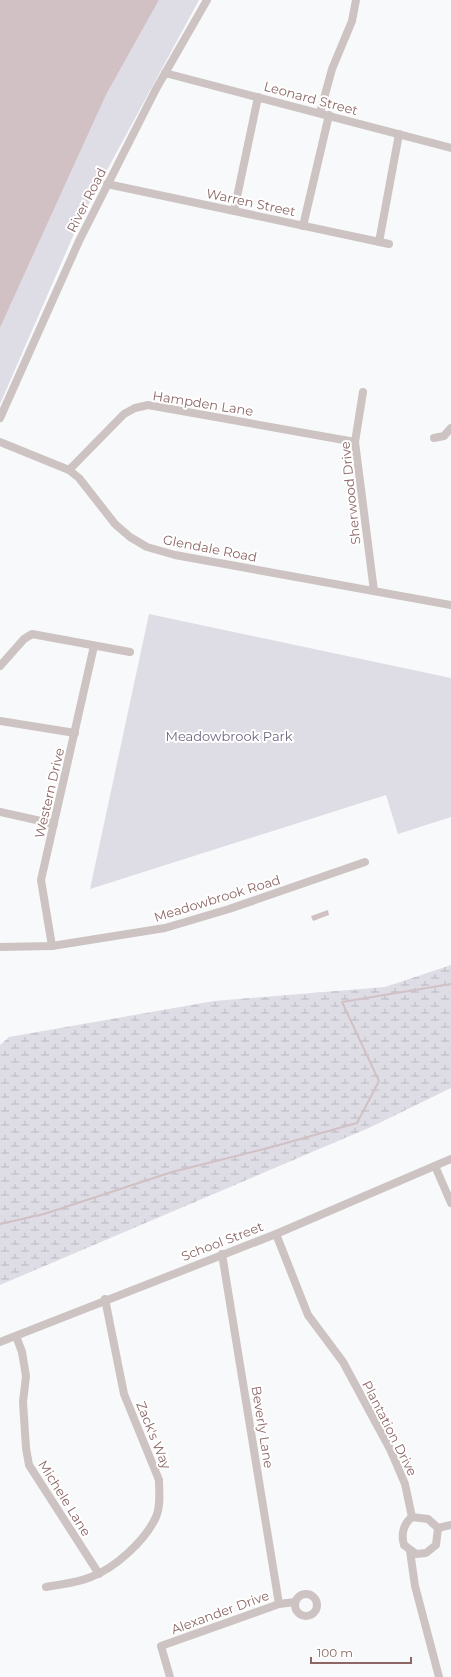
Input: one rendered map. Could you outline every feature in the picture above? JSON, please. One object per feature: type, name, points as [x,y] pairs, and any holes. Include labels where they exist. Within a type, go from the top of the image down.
[{"type":"street","name":"River Road","points":[[0,418],[76,246],[165,73],[207,0]]},
{"type":"street","points":[[320,113],[332,69],[352,21],[356,0]]},
{"type":"street","name":"Leonard Street","points":[[165,73],[330,115],[451,148]]},
{"type":"street","points":[[234,211],[258,97]]},
{"type":"street","points":[[303,226],[330,115]]},
{"type":"street","points":[[379,242],[399,134]]},
{"type":"street","name":"Warren Street","points":[[107,184],[390,244]]},
{"type":"street","name":"Sherwood Drive","points":[[363,392],[355,442],[374,591]]},
{"type":"street","name":"Hampden Lane","points":[[69,470],[124,414],[134,408],[148,406],[355,442]]},
{"type":"street","points":[[434,438],[444,436],[451,428]]},
{"type":"street","name":"Glendale Road","points":[[0,442],[69,470],[80,478],[123,531],[147,547],[175,555],[451,605]]},
{"type":"street","points":[[0,666],[29,635],[48,636],[130,652]]},
{"type":"street","name":"Western Drive","points":[[52,946],[41,880],[94,646]]},
{"type":"street","points":[[0,721],[75,733]]},
{"type":"street","points":[[0,812],[54,824]]},
{"type":"street","name":"Meadowbrook Road","points":[[0,947],[52,946],[135,934],[179,924],[247,903],[365,862]]},
{"type":"street","name":"School Street","points":[[0,1342],[105,1299],[276,1234],[451,1160]]},
{"type":"street","points":[[435,1166],[451,1203]]},
{"type":"street","name":"Plantation Drive","points":[[276,1234],[308,1315],[343,1362],[390,1449],[405,1484],[412,1517]]},
{"type":"street","name":"Beverly Lane","points":[[222,1254],[279,1604]]},
{"type":"street","name":"Zack's Way","points":[[46,1586],[81,1580],[99,1574],[122,1558],[145,1534],[156,1516],[160,1495],[159,1480],[124,1394],[105,1299]]},
{"type":"street","name":"Michele Lane","points":[[16,1336],[22,1352],[26,1376],[23,1402],[26,1448],[29,1465],[99,1574]]},
{"type":"street","points":[[412,1517],[428,1519],[438,1528],[439,1534],[434,1548],[421,1554],[410,1551],[404,1545],[402,1535],[405,1525],[412,1517]]},
{"type":"street","points":[[438,1528],[451,1525]]},
{"type":"street","points":[[410,1551],[415,1586],[439,1677]]},
{"type":"street","name":"Alexander Drive","points":[[170,1677],[161,1646],[279,1604],[295,1602]]},
{"type":"green space","points":[[159,0],[199,0],[80,220],[0,404],[0,328],[106,95]]},
{"type":"green space","name":"Meadowbrook Park","points":[[149,614],[451,678],[451,817],[398,834],[386,795],[90,889]]},
{"type":"green space","points":[[451,965],[451,1088],[371,1127],[0,1285],[0,1045],[9,1037],[214,1001],[385,987]]},
{"type":"shaded area","points":[[0,0],[159,0],[106,95],[0,328]]},
{"type":"shaded area","points":[[328,910],[329,915],[313,921],[311,916]]},
{"type":"waterway","points":[[0,1224],[44,1214],[172,1172],[272,1147],[357,1123],[379,1081],[342,1002],[451,984]]}]
